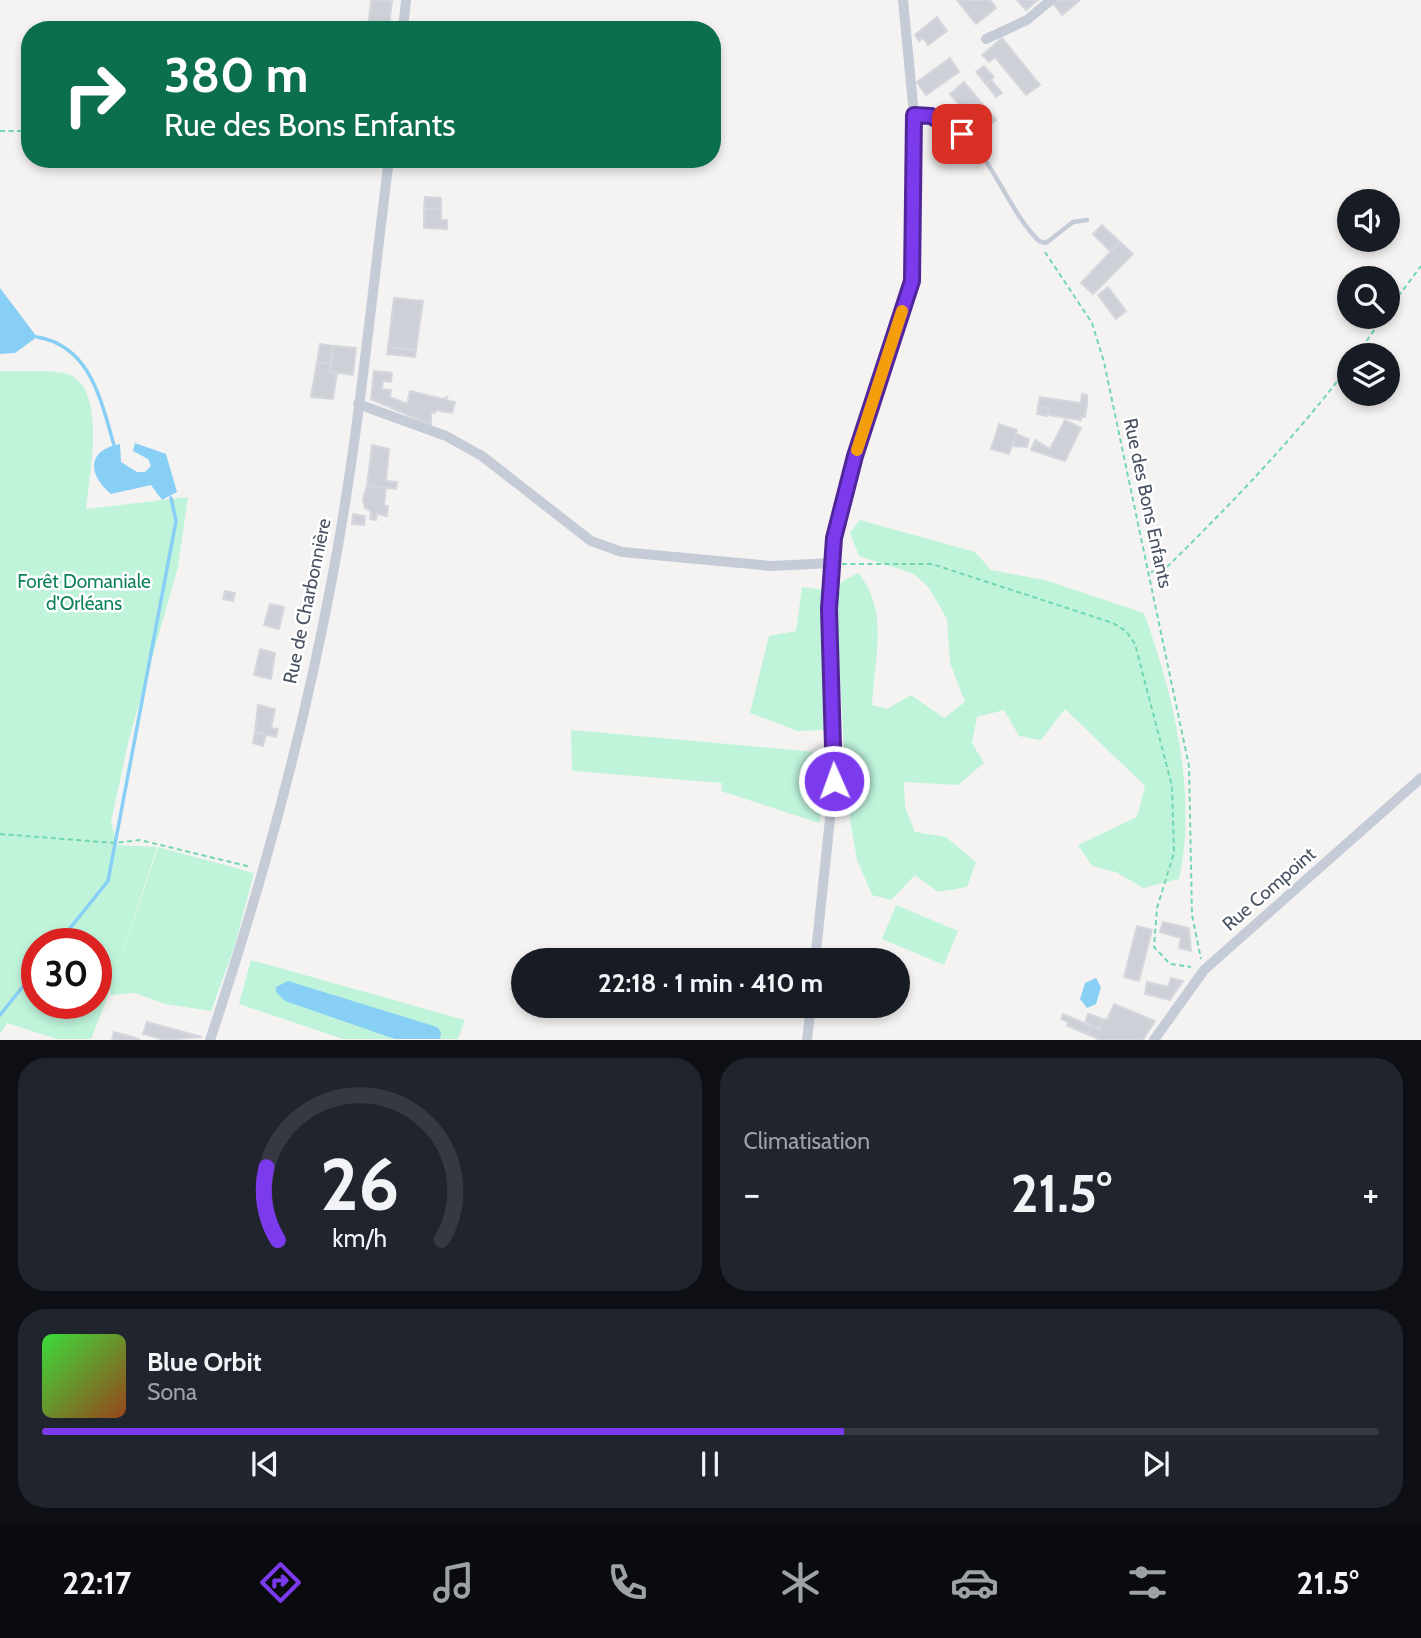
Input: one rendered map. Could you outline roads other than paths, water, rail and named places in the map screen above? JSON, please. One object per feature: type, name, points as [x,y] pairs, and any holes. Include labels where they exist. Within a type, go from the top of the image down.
[{"type":"street","points":[[404,21],[406,0]]},
{"type":"street","points":[[816,948],[834,781],[829,609],[837,563],[834,538],[855,456],[912,281],[914,115],[902,0]]},
{"type":"street","points":[[986,39],[1027,20],[1051,0]]},
{"type":"street","name":"Rue de Charbonnière","points":[[210,1040],[242,944],[290,766],[331,586],[358,404],[388,168]]},
{"type":"street","points":[[358,404],[446,436],[470,449],[580,534],[622,552],[771,566],[837,563]]},
{"type":"street","name":"Rue Compoint","points":[[1154,1040],[1204,970],[1421,778]]},
{"type":"street","points":[[807,1040],[810,1018]]},
{"type":"lane","points":[[914,115],[931,116],[971,141],[1039,241],[1046,243],[1073,222],[1087,220]]},
{"type":"water","points":[[0,288],[37,337],[15,353],[0,354]]},
{"type":"water","points":[[135,443],[166,454],[177,492],[162,500],[151,485],[111,494],[103,487],[94,464],[96,457],[109,447],[120,444],[121,462],[137,472],[145,472],[151,466],[148,459],[133,451]]},
{"type":"water","points":[[1096,978],[1101,987],[1096,1004],[1087,1008],[1080,999],[1085,983]]},
{"type":"water","points":[[288,981],[437,1027],[441,1032],[440,1039],[395,1039],[285,1001],[276,992],[276,987]]},
{"type":"waterway","points":[[37,337],[55,342],[70,351],[82,364],[98,394],[114,445]]},
{"type":"waterway","points":[[70,928],[108,881],[176,521],[171,498]]},
{"type":"waterway","points":[[0,1015],[21,989]]},
{"type":"park label","name":"Forêt Domaniale d'Orléans","points":[[84,592]]}]
